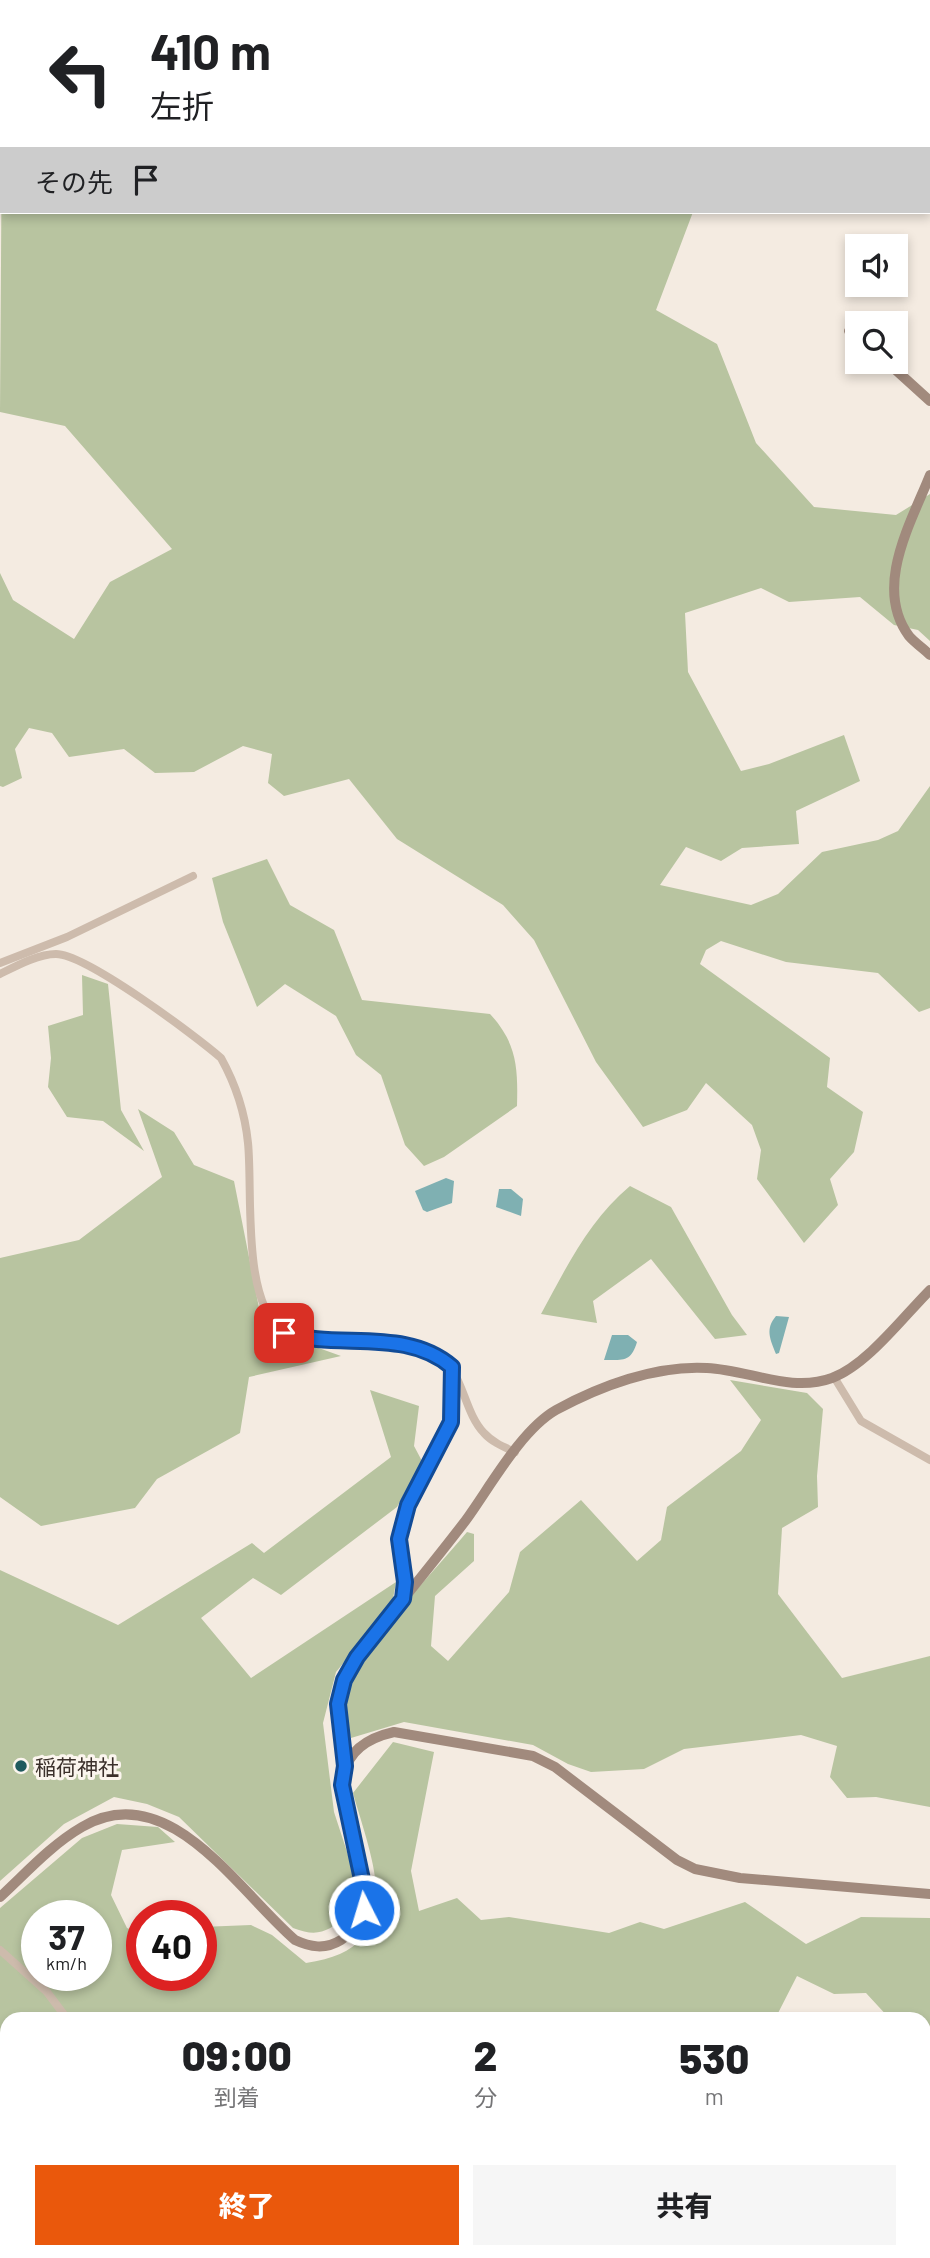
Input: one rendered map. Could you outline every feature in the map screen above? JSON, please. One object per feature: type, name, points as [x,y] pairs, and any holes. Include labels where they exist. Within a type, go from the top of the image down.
[{"type":"street","points":[[900,374],[930,401]]},
{"type":"street","points":[[930,475],[900,551],[894,578],[898,613],[909,636],[930,655]]},
{"type":"street","points":[[0,963],[67,937],[193,876]]},
{"type":"street","points":[[0,974],[55,954],[72,957],[96,970],[221,1058],[243,1111],[248,1143],[256,1279],[261,1298],[272,1320],[284,1333],[305,1339],[419,1347],[436,1354],[452,1367],[483,1432],[515,1452]]},
{"type":"street","points":[[0,1897],[65,1838],[106,1816],[130,1813],[169,1824],[194,1842],[295,1940],[309,1947],[326,1947],[354,1930],[364,1910],[364,1889],[342,1785],[345,1766],[338,1704],[344,1680],[357,1657],[515,1452],[554,1412],[602,1389],[646,1374],[708,1368],[783,1382],[813,1383],[834,1377],[858,1363],[930,1290]]},
{"type":"street","points":[[403,1599],[405,1582],[399,1539],[408,1505],[451,1422],[452,1367]]},
{"type":"street","points":[[834,1377],[861,1422],[930,1460]]},
{"type":"street","points":[[345,1766],[359,1747],[375,1737],[394,1732],[533,1756],[555,1767],[677,1860],[695,1869],[740,1878],[930,1894]]},
{"type":"street","points":[[0,1951],[47,1992],[62,2012]]},
{"type":"green space","points":[[1,214],[692,214],[656,310],[717,344],[756,443],[814,507],[896,515],[930,494],[930,641],[918,630],[894,625],[860,597],[789,602],[761,588],[685,613],[688,672],[741,771],[769,764],[844,735],[860,781],[796,811],[799,844],[742,848],[721,861],[686,847],[660,885],[751,905],[778,894],[822,852],[878,840],[898,831],[930,786],[930,1008],[919,1012],[878,973],[786,962],[721,941],[706,950],[700,964],[830,1058],[827,1087],[863,1112],[854,1152],[830,1179],[838,1205],[804,1243],[757,1179],[761,1150],[752,1125],[706,1083],[687,1110],[643,1127],[596,1062],[534,940],[503,905],[397,839],[349,779],[284,796],[268,783],[272,754],[243,746],[194,772],[155,773],[124,749],[69,757],[52,733],[29,728],[15,749],[22,778],[0,786],[0,573],[13,600],[74,639],[110,582],[172,549],[65,426],[0,412]]},
{"type":"green space","points":[[267,859],[290,905],[334,930],[362,1000],[490,1014],[511,1046],[516,1068],[517,1106],[444,1157],[424,1166],[405,1145],[381,1075],[356,1055],[336,1016],[285,984],[257,1007],[223,922],[212,878]]},
{"type":"green space","points":[[82,975],[108,984],[121,1110],[144,1151],[103,1121],[67,1117],[48,1087],[51,1058],[48,1026],[83,1015]]},
{"type":"green space","points":[[138,1109],[174,1132],[194,1165],[234,1181],[263,1328],[341,1356],[249,1377],[240,1433],[157,1479],[135,1508],[41,1526],[0,1497],[0,1258],[79,1240],[162,1177]]},
{"type":"green space","points":[[630,1186],[671,1207],[732,1315],[747,1335],[715,1339],[651,1259],[593,1301],[597,1323],[541,1314],[590,1229],[615,1199]]},
{"type":"green space","points":[[730,1380],[807,1393],[823,1409],[817,1476],[818,1507],[782,1528],[778,1594],[842,1678],[930,1656],[930,1807],[876,1797],[847,1798],[830,1777],[837,1746],[801,1735],[684,1749],[644,1769],[591,1772],[568,1764],[533,1745],[404,1722],[351,1738],[346,1703],[358,1671],[401,1608],[467,1532],[474,1534],[474,1561],[435,1596],[431,1646],[448,1661],[509,1592],[520,1552],[581,1500],[637,1561],[661,1540],[667,1507],[741,1451],[761,1420]]},
{"type":"green space","points":[[370,1390],[419,1406],[414,1446],[422,1461],[397,1507],[281,1595],[253,1578],[201,1618],[251,1678],[396,1582],[392,1604],[336,1672],[323,1723],[334,1812],[350,1861],[355,1891],[348,1916],[334,1926],[316,1933],[293,1928],[179,1817],[147,1804],[114,1797],[64,1824],[0,1881],[0,1570],[118,1625],[252,1543],[264,1553],[391,1457]]},
{"type":"green space","points":[[393,1742],[434,1752],[411,1871],[419,1911],[457,1898],[481,1920],[509,1917],[609,1933],[640,1922],[664,1929],[745,1902],[806,1944],[861,1917],[930,1918],[930,2012],[884,2012],[866,1993],[834,1994],[797,1976],[779,2012],[0,2012],[0,1908],[82,1838],[117,1824],[158,1827],[175,1842],[122,1850],[111,1895],[126,1926],[126,1991],[217,1991],[217,1926],[251,1925],[272,1935],[306,1963],[339,1954],[360,1940],[372,1921],[376,1899],[375,1874],[353,1793]]},
{"type":"water","points":[[446,1178],[454,1181],[452,1203],[427,1212],[423,1210],[415,1191]]},
{"type":"water","points":[[499,1189],[511,1189],[523,1199],[521,1216],[496,1207]]},
{"type":"water","points":[[776,1316],[789,1317],[779,1353],[776,1354],[770,1339],[770,1330]]},
{"type":"water","points":[[612,1335],[628,1335],[637,1342],[629,1356],[622,1360],[604,1360]]},
{"type":"place","name":"稲荷神社","points":[[21,1766]]},
{"type":"route","points":[[284,1333],[305,1339],[419,1347],[436,1354],[452,1367],[451,1422],[408,1505],[399,1539],[405,1582],[403,1599],[357,1657],[344,1680],[338,1704],[345,1766],[342,1785],[364,1889],[364,1910]]}]
